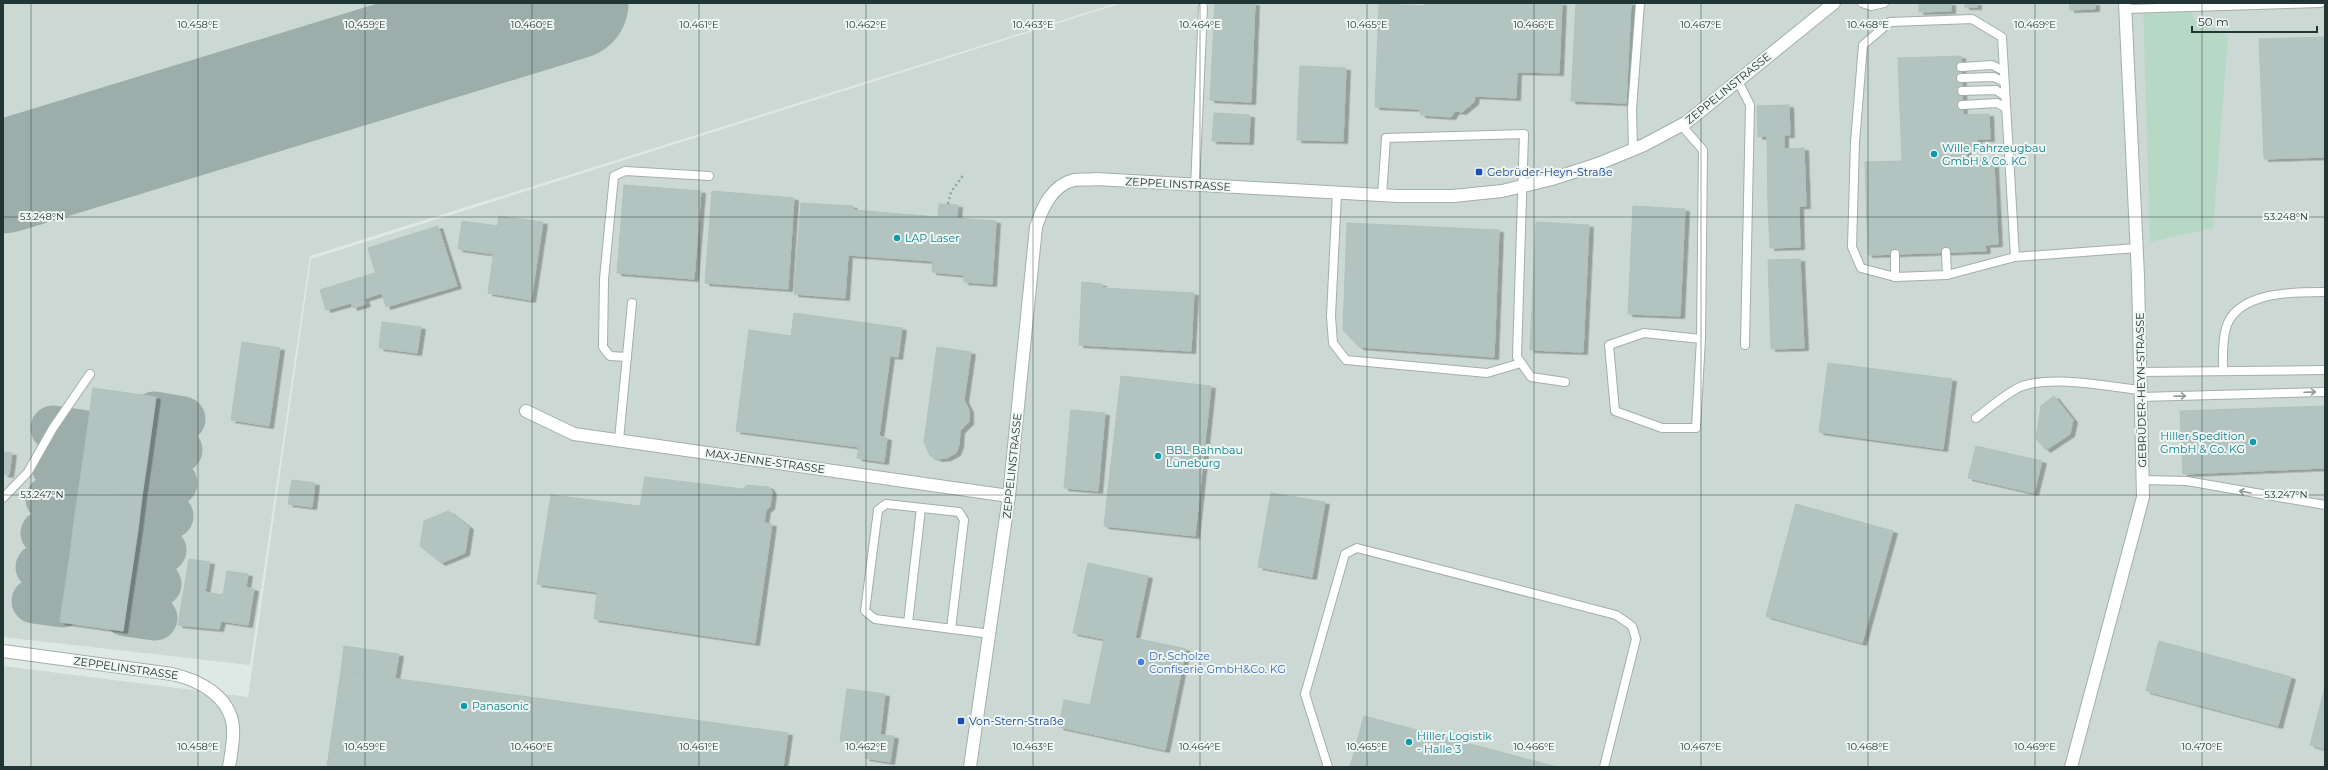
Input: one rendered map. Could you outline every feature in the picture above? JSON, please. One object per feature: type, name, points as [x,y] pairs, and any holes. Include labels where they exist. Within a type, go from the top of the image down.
[{"type":"street","name":"ZEPPELINSTRASSE","points":[[970,767],[991,634],[1009,496],[1036,227],[1042,206],[1055,191],[1073,180],[1096,180],[1382,196],[1453,196],[1502,191],[1598,164],[1633,150],[1681,125],[1834,3]]},
{"type":"street","name":"GEBRÜDER-HEYN-STRASSE","points":[[2071,767],[2143,497],[2137,248],[2125,6]]},
{"type":"street","name":"MAX-JENNE-STRASSE","points":[[526,411],[574,434],[1009,496]]},
{"type":"street","name":"ZEPPELINSTRASSE","points":[[3,651],[172,674],[199,682],[219,699],[228,713],[232,726],[233,739],[229,767]]},
{"type":"lane","points":[[1633,150],[1632,109],[1640,3]]},
{"type":"lane","points":[[1862,3],[1871,6],[1884,3]]},
{"type":"lane","points":[[2125,6],[2321,3]]},
{"type":"lane","points":[[1195,186],[1203,7]]},
{"type":"lane","points":[[2015,257],[2002,37],[1972,18],[1890,22],[1863,45],[1855,142],[1852,247],[1861,268],[1895,277],[1947,275],[2015,257],[2137,248]]},
{"type":"lane","points":[[1961,67],[1992,65],[2004,71]]},
{"type":"lane","points":[[1962,78],[1994,77],[2004,82]]},
{"type":"lane","points":[[1738,81],[1750,105],[1745,345]]},
{"type":"lane","points":[[1962,91],[1996,90],[2005,96]]},
{"type":"lane","points":[[1962,105],[1997,103],[2006,108]]},
{"type":"lane","points":[[1681,125],[1703,150],[1701,339],[1696,428],[1662,428],[1615,411],[1609,345],[1644,334],[1701,339]]},
{"type":"lane","points":[[1382,196],[1386,138],[1524,134],[1517,357],[1531,377],[1565,382]]},
{"type":"lane","points":[[627,357],[610,356],[603,347],[604,279],[614,176],[625,171],[710,176]]},
{"type":"lane","points":[[1337,193],[1331,316],[1333,344],[1346,360],[1487,373],[1521,363]]},
{"type":"lane","points":[[1946,252],[1947,275]]},
{"type":"lane","points":[[1895,254],[1895,277]]},
{"type":"lane","points":[[2223,371],[2224,342],[2227,326],[2234,314],[2246,303],[2270,295],[2298,292],[2325,292]]},
{"type":"lane","points":[[619,440],[632,303]]},
{"type":"lane","points":[[2140,372],[2325,370]]},
{"type":"lane","points":[[3,498],[28,472],[53,428],[90,374]]},
{"type":"lane","points":[[1976,418],[2016,389],[2030,383],[2060,382],[2141,393],[2325,392]]},
{"type":"lane","points":[[2143,480],[2187,481],[2325,505]]},
{"type":"lane","points":[[951,629],[964,520],[959,512],[886,504],[878,510],[865,611],[875,619],[908,623],[951,629],[991,634]]},
{"type":"lane","points":[[908,623],[921,508]]},
{"type":"lane","points":[[1328,767],[1305,694],[1345,554],[1357,548],[1616,615],[1632,626],[1636,639],[1604,767]]},
{"type":"path","points":[[1967,149],[2009,147]]},
{"type":"path","points":[[948,204],[951,192],[964,174]]},
{"type":"shaded area","points":[[3,3],[1117,3],[310,256],[250,665],[3,637]]},
{"type":"shaded area","points":[[1122,3],[2325,3],[2325,767],[3,767],[3,666],[248,697],[311,259]]},
{"type":"green space","points":[[2143,3],[2191,3],[2193,18],[2228,36],[2213,228],[2150,242]]},
{"type":"building","points":[[1215,3],[1255,3],[1251,102],[1210,100]]},
{"type":"building","points":[[1425,3],[1562,3],[1559,73],[1517,72],[1516,98],[1475,96],[1474,102],[1462,112],[1455,111],[1451,117],[1421,115],[1420,109],[1375,107],[1379,4],[1425,6]]},
{"type":"building","points":[[1576,3],[1631,3],[1626,103],[1571,101]]},
{"type":"building","points":[[1919,3],[1951,3],[1951,11],[1919,12]]},
{"type":"building","points":[[1965,3],[1977,3],[1977,7],[1965,7]]},
{"type":"building","points":[[2069,3],[2095,3],[2095,9],[2070,10]]},
{"type":"building","points":[[2325,37],[2325,157],[2264,159],[2259,39]]},
{"type":"building","name":"Wille Fahrzeugbau GmbH & Co. KG","points":[[1961,56],[1963,115],[1989,114],[1990,139],[1977,139],[1977,144],[1966,145],[1967,160],[1982,160],[1982,165],[1994,165],[1998,244],[1985,245],[1986,251],[1868,255],[1865,162],[1902,161],[1898,58]]},
{"type":"building","points":[[1300,66],[1346,68],[1343,141],[1297,140]]},
{"type":"building","points":[[1789,105],[1790,135],[1784,135],[1784,149],[1804,148],[1806,206],[1768,207],[1767,136],[1758,137],[1757,106]]},
{"type":"building","points":[[1214,113],[1250,115],[1249,142],[1212,141]]},
{"type":"building","points":[[624,185],[701,191],[694,279],[617,273]]},
{"type":"building","points":[[712,191],[794,198],[788,289],[705,283]]},
{"type":"building","name":"LAP Laser","points":[[801,203],[853,206],[853,210],[938,217],[939,204],[958,205],[957,218],[996,221],[992,284],[964,282],[964,275],[932,272],[933,261],[848,255],[845,298],[794,294]]},
{"type":"building","points":[[1633,206],[1685,209],[1680,316],[1628,314]]},
{"type":"building","points":[[1799,206],[1800,247],[1770,248],[1768,207]]},
{"type":"building","points":[[499,216],[543,222],[531,300],[488,293]]},
{"type":"building","points":[[462,221],[498,226],[494,254],[458,249]]},
{"type":"building","points":[[1536,222],[1589,225],[1583,352],[1530,350]]},
{"type":"building","points":[[1347,223],[1499,230],[1494,357],[1359,347],[1343,330]]},
{"type":"building","points":[[438,226],[457,286],[386,307],[368,248]]},
{"type":"building","points":[[1800,259],[1804,348],[1771,349],[1768,260]]},
{"type":"building","points":[[375,273],[382,293],[364,299],[366,304],[353,308],[351,303],[326,310],[320,290]]},
{"type":"building","points":[[1082,282],[1102,284],[1102,288],[1194,293],[1191,351],[1079,345]]},
{"type":"building","points":[[794,313],[902,328],[898,357],[890,356],[879,436],[887,438],[884,462],[857,458],[859,447],[736,431],[749,330],[791,336]]},
{"type":"building","points":[[382,322],[421,327],[417,353],[379,348]]},
{"type":"building","points":[[242,342],[280,348],[269,426],[231,420]]},
{"type":"building","points":[[937,347],[971,352],[964,400],[969,410],[969,422],[960,431],[959,445],[956,453],[947,458],[938,459],[930,456],[924,442]]},
{"type":"building","points":[[1828,363],[1952,379],[1943,449],[1819,432]]},
{"type":"building","name":"BBL Bahnbau Lüneburg","points":[[1121,376],[1211,386],[1195,536],[1104,526]]},
{"type":"building","points":[[93,388],[156,397],[147,462],[84,453]]},
{"type":"building","points":[[2054,396],[2073,420],[2070,434],[2046,450],[2036,439],[2041,406]]},
{"type":"building","name":"Hiller Spedition GmbH & Co. KG","points":[[2325,406],[2325,468],[2183,474],[2180,411]]},
{"type":"building","points":[[1071,410],[1105,413],[1098,491],[1064,488]]},
{"type":"building","points":[[1976,446],[2042,461],[2034,493],[1968,478]]},
{"type":"building","points":[[3,452],[12,453],[9,475],[3,474]]},
{"type":"building","points":[[84,453],[147,462],[142,496],[79,487]]},
{"type":"building","points":[[645,477],[743,489],[747,485],[769,487],[772,492],[770,507],[766,510],[764,523],[772,524],[755,643],[594,619],[597,592],[537,584],[551,495],[640,506]]},
{"type":"building","points":[[292,480],[315,483],[312,507],[288,504]]},
{"type":"building","points":[[79,487],[142,496],[138,529],[74,521]]},
{"type":"building","points":[[1271,493],[1325,502],[1312,577],[1258,567]]},
{"type":"building","points":[[1796,504],[1893,531],[1862,643],[1766,616]]},
{"type":"building","points":[[448,511],[469,527],[465,553],[441,563],[420,546],[424,521]]},
{"type":"building","points":[[74,521],[138,529],[133,563],[70,554]]},
{"type":"building","points":[[70,554],[133,563],[128,596],[65,587]]},
{"type":"building","points":[[189,559],[210,562],[205,592],[223,595],[227,571],[248,574],[246,587],[254,589],[248,625],[221,621],[219,629],[178,625]]},
{"type":"building","name":"Dr. Scholze Confiserie GmbH&Co. KG","points":[[1088,563],[1148,576],[1135,638],[1186,649],[1165,750],[1059,727],[1064,700],[1090,705],[1104,639],[1073,633]]},
{"type":"building","points":[[65,587],[128,596],[123,631],[60,622]]},
{"type":"building","points":[[2159,641],[2291,677],[2278,726],[2146,691]]},
{"type":"building","points":[[344,646],[399,654],[395,678],[341,671]]},
{"type":"building","name":"Panasonic","points":[[341,671],[788,733],[783,767],[327,767]]},
{"type":"building","points":[[2325,687],[2325,749],[2310,745]]},
{"type":"building","points":[[847,689],[885,694],[880,735],[894,736],[890,762],[865,758],[867,745],[840,741]]},
{"type":"building","name":"Hiller Logistik - Halle 3","points":[[1364,716],[1557,767],[1350,767]]},
{"type":"taxiway","points":[[154,414],[183,419]]},
{"type":"taxiway","points":[[53,428],[87,433]]},
{"type":"taxiway","points":[[149,446],[180,450]]},
{"type":"taxiway","points":[[54,467],[82,470]]},
{"type":"taxiway","points":[[145,479],[175,483]]},
{"type":"taxiway","points":[[48,499],[77,504]]},
{"type":"taxiway","points":[[140,512],[171,516]]},
{"type":"taxiway","points":[[43,533],[72,537]]},
{"type":"taxiway","points":[[135,546],[164,550]]},
{"type":"taxiway","points":[[38,567],[67,571]]},
{"type":"taxiway","points":[[131,580],[159,584]]},
{"type":"taxiway","points":[[34,601],[63,605]]},
{"type":"taxiway","points":[[126,614],[155,618]]},
{"type":"runway","points":[[3,177],[572,3]]},
{"type":"place","name":"Wille Fahrzeugbau GmbH & Co. KG","points":[[1934,154]]},
{"type":"place","name":"Gebrüder-Heyn-Straße","points":[[1479,172]]},
{"type":"place","name":"LAP Laser","points":[[897,238]]},
{"type":"place","name":"Hiller Spedition GmbH & Co. KG","points":[[2253,442]]},
{"type":"place","name":"BBL Bahnbau Lüneburg","points":[[1158,456]]},
{"type":"place","name":"Dr. Scholze Confiserie GmbH&Co. KG","points":[[1141,662]]},
{"type":"place","name":"Panasonic","points":[[464,706]]},
{"type":"place","name":"Von-Stern-Straße","points":[[961,721]]},
{"type":"place","name":"Hiller Logistik - Halle 3","points":[[1409,742]]}]
